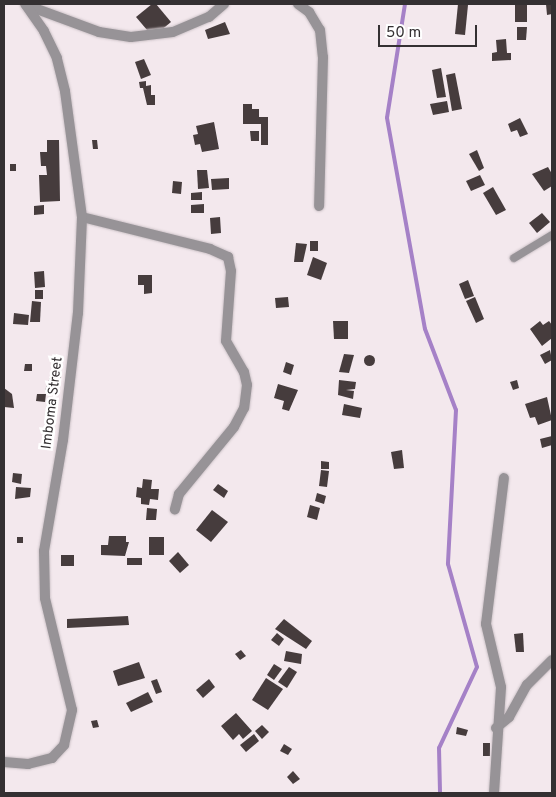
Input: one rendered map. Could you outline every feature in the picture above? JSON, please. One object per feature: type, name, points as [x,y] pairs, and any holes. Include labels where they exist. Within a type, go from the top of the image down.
[{"type":"street","points":[[26,4],[99,32],[131,37],[173,32],[209,17],[224,4]]},
{"type":"street","name":"Imboma Street","points":[[4,762],[28,764],[52,758],[64,744],[69,731],[72,710],[45,598],[44,551],[63,440],[78,313],[82,217],[65,91],[57,58],[44,31],[26,4]]},
{"type":"street","points":[[298,4],[309,12],[320,30],[323,57],[319,206]]},
{"type":"street","points":[[82,217],[210,249],[228,257],[231,271],[226,341],[244,372],[246,385],[244,408],[234,428],[184,488],[175,509]]},
{"type":"street","points":[[494,793],[496,728],[501,687],[486,624],[504,478]]},
{"type":"street","points":[[496,728],[509,717],[527,685],[552,660]]},
{"type":"lane","points":[[514,258],[552,235]]},
{"type":"building","points":[[152,4],[156,4],[171,22],[153,37],[136,17]]},
{"type":"building","points":[[458,4],[468,5],[465,35],[455,34]]},
{"type":"building","points":[[515,4],[527,4],[527,22],[515,22]]},
{"type":"building","points":[[546,4],[552,4],[552,14],[547,15]]},
{"type":"building","points":[[225,22],[230,34],[208,39],[205,30]]},
{"type":"building","points":[[517,27],[527,27],[526,40],[517,40]]},
{"type":"building","points":[[506,39],[507,53],[511,53],[511,60],[492,61],[492,53],[497,52],[496,40]]},
{"type":"building","points":[[144,59],[151,75],[141,79],[135,62]]},
{"type":"building","points":[[441,68],[446,97],[437,98],[432,70]]},
{"type":"building","points":[[455,73],[462,109],[452,111],[446,75]]},
{"type":"building","points":[[146,81],[146,86],[151,85],[151,95],[155,95],[155,105],[147,105],[143,88],[140,88],[139,82]]},
{"type":"building","points":[[447,101],[449,112],[433,115],[430,104]]},
{"type":"building","points":[[243,104],[252,104],[252,109],[259,109],[259,117],[268,117],[268,145],[261,145],[261,124],[243,124]]},
{"type":"building","points":[[520,118],[528,134],[520,137],[517,130],[511,132],[508,124]]},
{"type":"building","points":[[214,122],[219,149],[202,152],[200,144],[195,145],[193,135],[198,134],[196,126]]},
{"type":"building","points":[[250,131],[259,131],[259,141],[251,141]]},
{"type":"building","points":[[47,140],[59,140],[60,201],[40,202],[39,175],[47,175],[46,166],[41,166],[40,152],[47,152]]},
{"type":"building","points":[[92,140],[97,140],[98,149],[93,149]]},
{"type":"building","points":[[477,150],[484,168],[479,171],[469,154]]},
{"type":"building","points":[[10,164],[16,164],[16,171],[10,171]]},
{"type":"building","points":[[548,167],[552,174],[552,186],[544,191],[532,174]]},
{"type":"building","points":[[197,170],[207,170],[209,188],[198,189]]},
{"type":"building","points":[[480,175],[485,185],[471,191],[466,181]]},
{"type":"building","points":[[229,178],[229,189],[212,190],[211,179]]},
{"type":"building","points":[[173,181],[182,182],[181,194],[172,193]]},
{"type":"building","points":[[493,187],[506,210],[496,215],[483,193]]},
{"type":"building","points":[[202,192],[202,200],[191,200],[191,193]]},
{"type":"building","points":[[204,204],[204,213],[191,213],[191,205]]},
{"type":"building","points":[[44,205],[44,214],[34,215],[34,206]]},
{"type":"building","points":[[542,213],[550,222],[537,233],[529,223]]},
{"type":"building","points":[[220,217],[221,233],[211,234],[210,218]]},
{"type":"building","points":[[310,241],[318,241],[318,251],[310,251]]},
{"type":"building","points":[[296,243],[307,244],[303,262],[294,262]]},
{"type":"building","points":[[313,257],[327,263],[321,280],[307,275]]},
{"type":"building","points":[[44,271],[45,287],[35,288],[34,272]]},
{"type":"building","points":[[138,275],[152,275],[152,293],[144,294],[144,285],[138,285]]},
{"type":"building","points":[[468,280],[474,296],[465,299],[459,284]]},
{"type":"building","points":[[35,290],[43,290],[43,299],[35,299]]},
{"type":"building","points":[[288,297],[289,307],[276,308],[275,298]]},
{"type":"building","points":[[475,297],[484,319],[476,323],[466,301]]},
{"type":"building","points":[[32,301],[41,302],[40,322],[30,322]]},
{"type":"building","points":[[14,313],[29,315],[28,325],[13,324]]},
{"type":"building","points":[[333,321],[348,321],[348,339],[334,339]]},
{"type":"building","points":[[540,321],[543,325],[549,321],[552,325],[552,338],[542,346],[530,329]]},
{"type":"building","points":[[550,350],[552,360],[545,364],[540,355]]},
{"type":"building","points":[[344,354],[354,355],[349,373],[339,372]]},
{"type":"building","points":[[369,354],[375,360],[369,366],[363,360]]},
{"type":"building","points":[[286,362],[294,365],[291,375],[283,372]]},
{"type":"building","points":[[25,364],[32,364],[32,371],[24,371]]},
{"type":"building","points":[[52,373],[61,377],[54,394],[45,390]]},
{"type":"building","points":[[339,380],[356,382],[355,389],[346,390],[354,391],[353,399],[338,395]]},
{"type":"building","points":[[517,380],[519,388],[513,390],[510,382]]},
{"type":"building","points":[[278,384],[298,390],[289,411],[282,409],[284,401],[274,398]]},
{"type":"building","points":[[4,388],[12,394],[14,408],[4,407]]},
{"type":"building","points":[[37,394],[46,394],[45,402],[36,401]]},
{"type":"building","points":[[547,397],[552,420],[538,425],[535,417],[530,418],[525,404]]},
{"type":"building","points":[[344,404],[362,408],[360,418],[342,415]]},
{"type":"building","points":[[552,436],[552,445],[542,448],[540,439]]},
{"type":"building","points":[[402,450],[404,468],[394,469],[391,452]]},
{"type":"building","points":[[321,461],[329,462],[329,469],[321,469]]},
{"type":"building","points":[[321,470],[329,471],[327,487],[319,486]]},
{"type":"building","points":[[13,473],[22,474],[21,484],[12,482]]},
{"type":"building","points":[[143,479],[152,480],[151,489],[159,489],[158,500],[150,499],[149,505],[141,504],[141,498],[136,497],[137,487],[142,488]]},
{"type":"building","points":[[218,484],[228,491],[224,498],[213,490]]},
{"type":"building","points":[[16,487],[31,488],[30,497],[15,499]]},
{"type":"building","points":[[317,493],[326,496],[324,504],[315,501]]},
{"type":"building","points":[[310,505],[320,508],[317,520],[307,517]]},
{"type":"building","points":[[147,508],[157,509],[156,520],[146,520]]},
{"type":"building","points":[[212,510],[228,522],[211,542],[196,530]]},
{"type":"building","points":[[109,536],[126,536],[126,542],[129,542],[125,556],[101,555],[101,545],[108,545]]},
{"type":"building","points":[[17,537],[23,537],[23,543],[17,543]]},
{"type":"building","points":[[149,537],[164,537],[164,555],[149,555]]},
{"type":"building","points":[[178,552],[189,565],[180,573],[169,561]]},
{"type":"building","points":[[61,555],[74,555],[74,566],[61,566]]},
{"type":"building","points":[[127,558],[142,558],[142,565],[127,565]]},
{"type":"building","points":[[128,616],[129,625],[67,628],[67,619]]},
{"type":"building","points":[[284,619],[312,641],[306,649],[275,629]]},
{"type":"building","points":[[277,633],[284,639],[279,646],[271,640]]},
{"type":"building","points":[[523,633],[524,652],[516,652],[514,634]]},
{"type":"building","points":[[241,650],[246,656],[240,660],[235,654]]},
{"type":"building","points":[[286,651],[302,654],[301,664],[284,661]]},
{"type":"building","points":[[139,662],[145,678],[118,686],[113,671]]},
{"type":"building","points":[[274,664],[282,669],[274,680],[267,675]]},
{"type":"building","points":[[289,667],[297,672],[287,688],[278,682]]},
{"type":"building","points":[[266,678],[283,689],[268,710],[252,700]]},
{"type":"building","points":[[157,679],[162,692],[156,694],[151,681]]},
{"type":"building","points":[[209,679],[215,687],[203,698],[196,690]]},
{"type":"building","points":[[148,692],[153,702],[131,712],[126,703]]},
{"type":"building","points":[[236,713],[252,731],[243,739],[239,734],[233,740],[221,726]]},
{"type":"building","points":[[97,720],[99,727],[93,728],[91,721]]},
{"type":"building","points":[[262,725],[269,732],[262,739],[255,731]]},
{"type":"building","points":[[457,727],[468,730],[466,736],[456,734]]},
{"type":"building","points":[[254,734],[259,741],[246,752],[240,745]]},
{"type":"building","points":[[483,743],[490,743],[490,756],[483,756]]},
{"type":"building","points":[[284,744],[292,749],[288,755],[280,751]]},
{"type":"building","points":[[293,771],[300,779],[293,784],[287,777]]},
{"type":"waterway","points":[[405,4],[387,118],[425,329],[456,410],[448,564],[477,667],[439,748],[440,793]]}]
